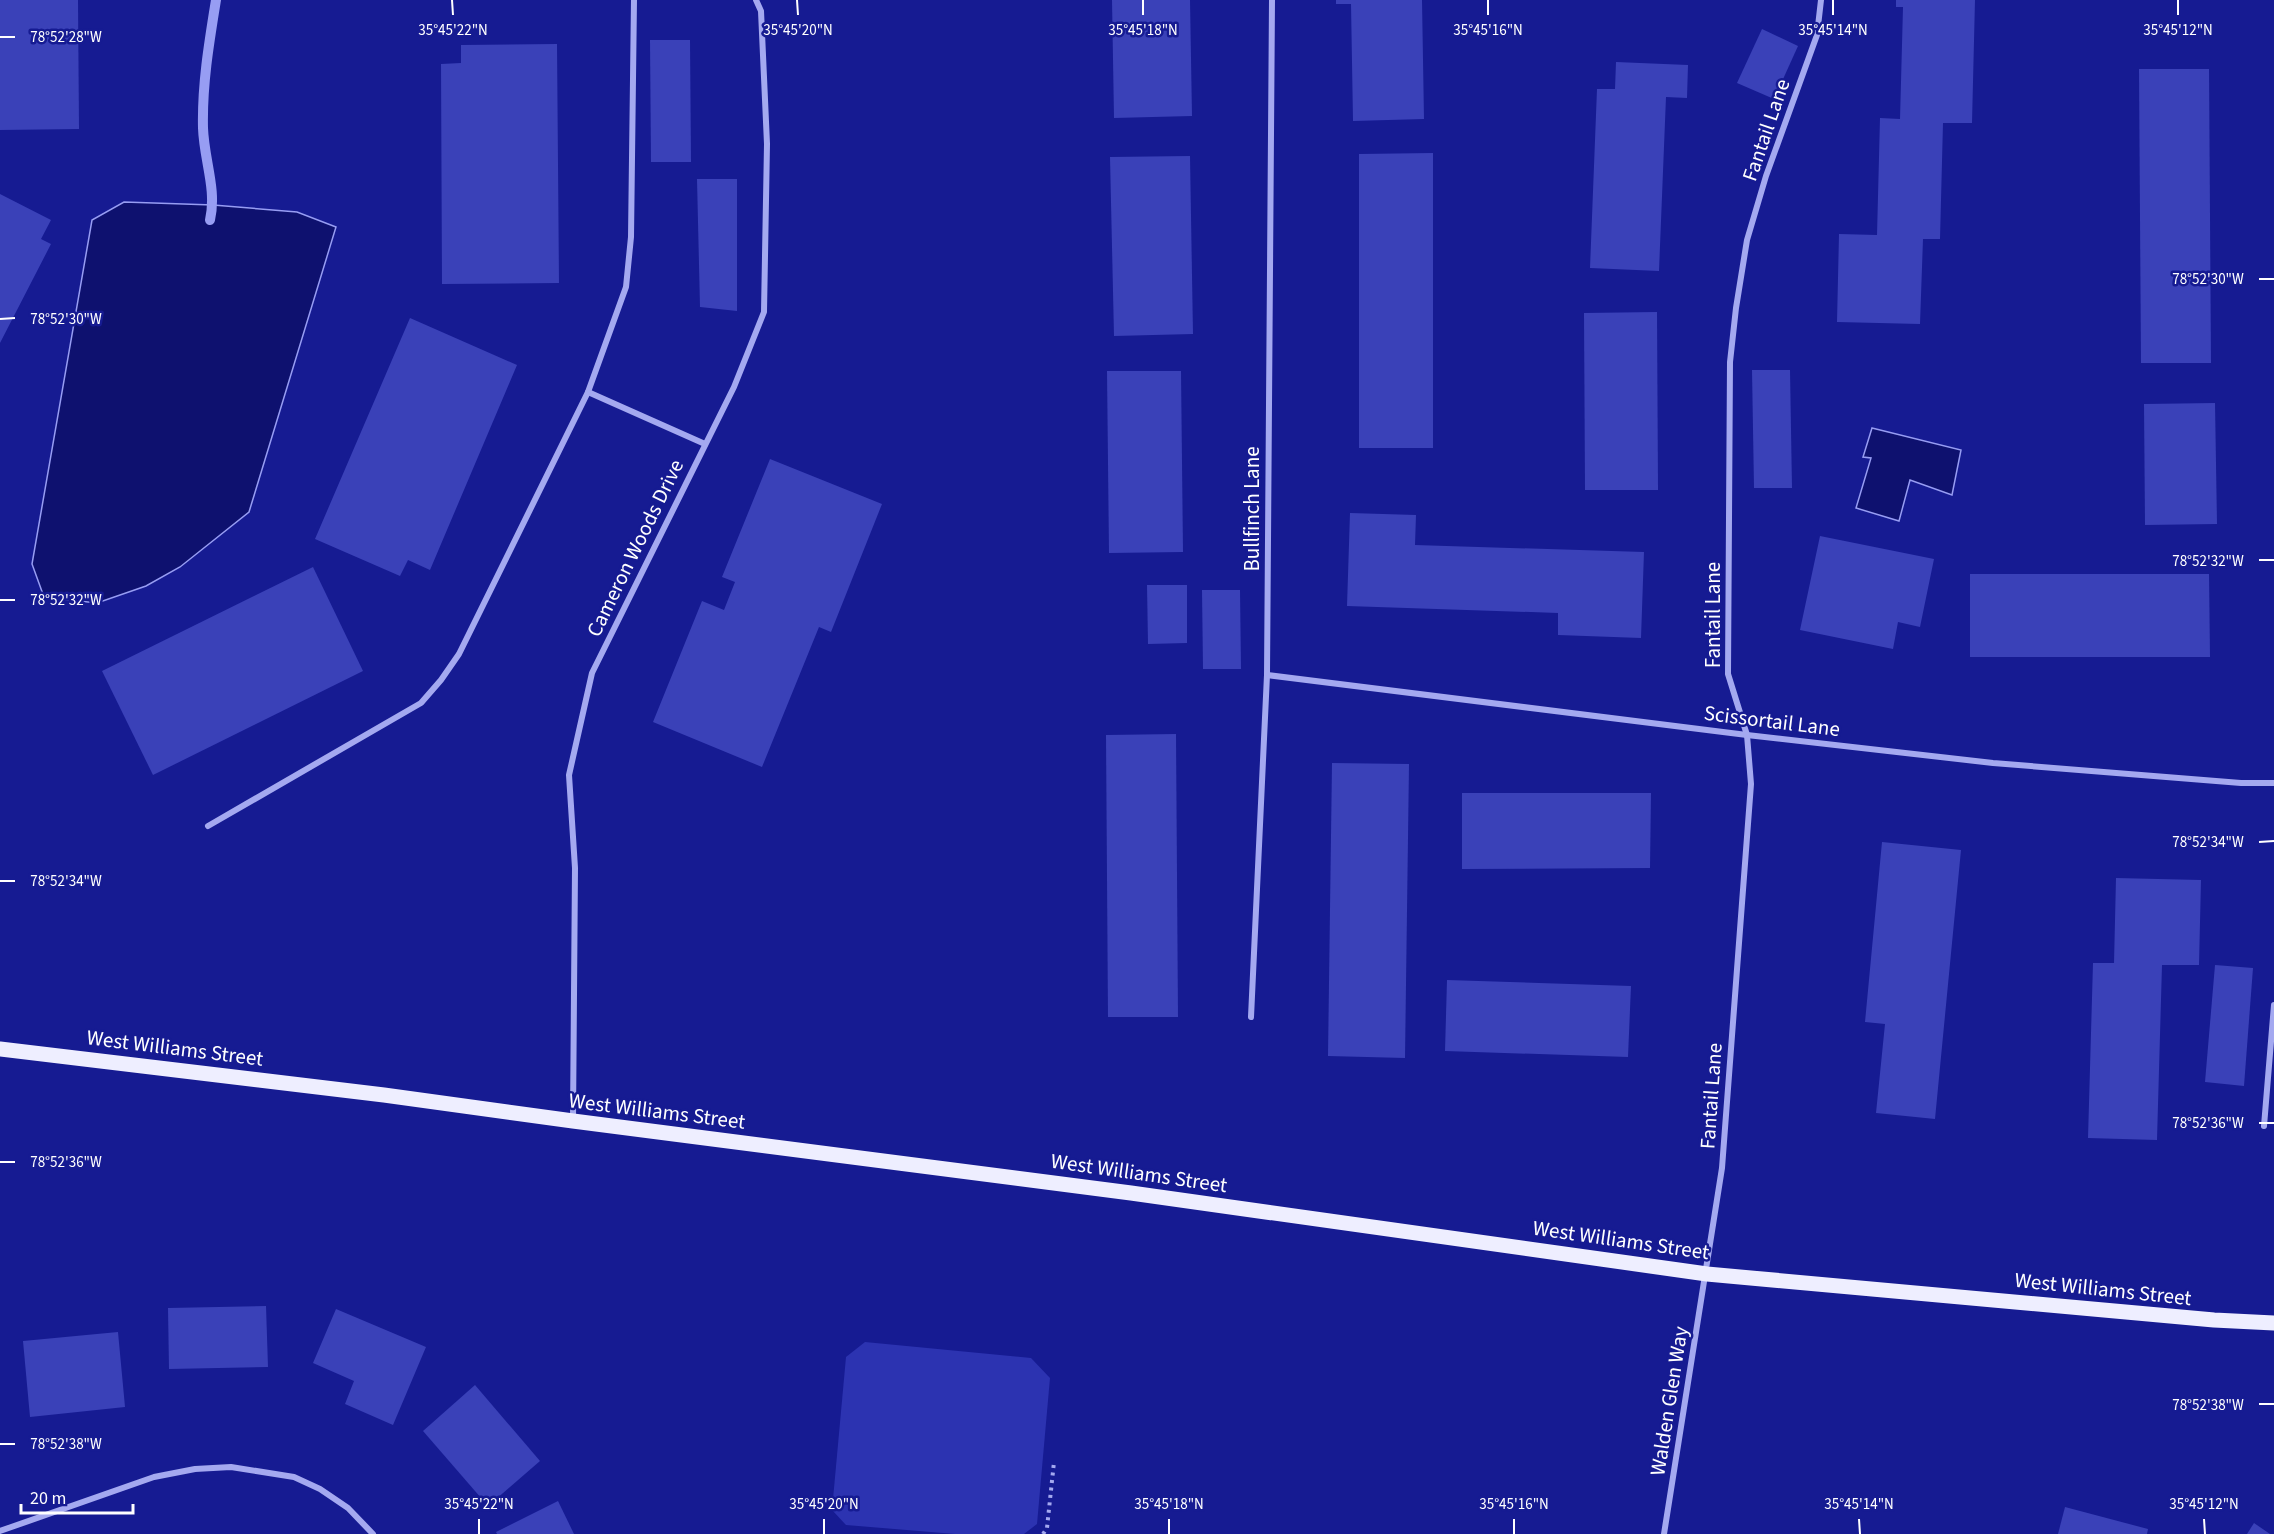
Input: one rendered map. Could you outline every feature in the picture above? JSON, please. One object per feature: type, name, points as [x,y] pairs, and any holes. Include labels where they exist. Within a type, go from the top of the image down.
[{"type":"main road","name":"West Williams Street","points":[[0,1049],[372,1093],[1131,1192],[1707,1274],[2214,1320],[2274,1323]]},
{"type":"street","points":[[208,826],[421,703],[459,654],[588,392],[626,287],[631,237],[634,0]]},
{"type":"street","name":"Cameron Woods Drive","points":[[573,1121],[575,867],[569,775],[592,673],[734,387],[764,312],[767,144],[761,11],[756,0]]},
{"type":"street","name":"Bullfinch Lane","points":[[1251,1017],[1267,675],[1272,0]]},
{"type":"street","name":"Fantail Lane","points":[[1707,1274],[1722,1167],[1751,784],[1747,735],[1728,674],[1730,362],[1747,240],[1766,176],[1817,35],[1821,0]]},
{"type":"street","points":[[588,392],[705,444]]},
{"type":"street","name":"Scissortail Lane","points":[[1267,675],[1747,735],[1993,763],[2241,783],[2274,783]]},
{"type":"street","points":[[2264,1126],[2274,1005]]},
{"type":"street","name":"Walden Glen Way","points":[[1664,1534],[1707,1274]]},
{"type":"street","points":[[0,1531],[154,1477],[195,1469],[231,1467],[294,1477],[320,1489],[348,1508],[373,1534]]},
{"type":"path","points":[[1043,1534],[1047,1528],[1054,1462]]},
{"type":"shaded area","points":[[124,202],[213,205],[297,212],[336,227],[249,512],[180,567],[146,586],[97,603],[44,597],[32,564],[92,220]]},
{"type":"shaded area","points":[[1872,428],[1961,450],[1952,495],[1910,480],[1899,521],[1856,508],[1871,458],[1863,457]]},
{"type":"shaded area","points":[[865,1342],[1031,1358],[1050,1378],[1037,1524],[1024,1534],[955,1534],[846,1525],[832,1510],[846,1357]]},
{"type":"building","points":[[0,0],[78,0],[79,129],[0,130]]},
{"type":"building","points":[[1112,0],[1190,0],[1192,116],[1114,118]]},
{"type":"building","points":[[1336,0],[1422,0],[1424,119],[1353,121],[1351,4],[1336,4]]},
{"type":"building","points":[[1896,0],[1975,0],[1972,123],[1943,123],[1940,239],[1923,239],[1920,324],[1837,322],[1839,234],[1877,235],[1880,118],[1900,119],[1903,7],[1896,7]]},
{"type":"building","points":[[1762,29],[1798,46],[1774,99],[1737,83]]},
{"type":"building","points":[[650,40],[690,40],[691,162],[651,162]]},
{"type":"building","points":[[557,44],[559,283],[442,284],[441,64],[461,63],[461,45]]},
{"type":"building","points":[[1616,62],[1688,65],[1687,98],[1666,97],[1659,271],[1590,268],[1597,89],[1615,89]]},
{"type":"building","points":[[2139,69],[2209,69],[2211,363],[2141,363]]},
{"type":"building","points":[[1433,153],[1433,448],[1359,448],[1359,154]]},
{"type":"building","points":[[1190,156],[1193,334],[1114,336],[1110,157]]},
{"type":"building","points":[[697,179],[737,179],[737,311],[700,307]]},
{"type":"building","points":[[0,194],[51,220],[41,239],[51,244],[0,343]]},
{"type":"building","points":[[1657,312],[1658,490],[1585,490],[1584,313]]},
{"type":"building","points":[[410,318],[517,365],[430,570],[408,560],[400,576],[315,539]]},
{"type":"building","points":[[1752,370],[1790,370],[1792,488],[1754,488]]},
{"type":"building","points":[[1107,371],[1181,371],[1183,552],[1109,553]]},
{"type":"building","points":[[2215,403],[2217,524],[2145,525],[2144,404]]},
{"type":"building","points":[[770,459],[882,504],[831,632],[819,627],[762,767],[653,722],[702,601],[724,610],[735,582],[722,577]]},
{"type":"building","points":[[1350,513],[1416,515],[1415,545],[1644,552],[1641,638],[1558,635],[1558,613],[1347,606]]},
{"type":"building","points":[[1820,536],[1934,559],[1920,627],[1898,622],[1893,649],[1800,630]]},
{"type":"building","points":[[313,567],[363,671],[153,775],[102,671]]},
{"type":"building","points":[[1970,574],[2209,574],[2210,657],[1970,657]]},
{"type":"building","points":[[1147,585],[1187,585],[1187,643],[1148,644]]},
{"type":"building","points":[[1202,590],[1240,590],[1241,669],[1203,669]]},
{"type":"building","points":[[1176,734],[1178,1017],[1108,1017],[1106,735]]},
{"type":"building","points":[[1332,763],[1409,764],[1405,1058],[1328,1056]]},
{"type":"building","points":[[1462,793],[1651,793],[1650,868],[1462,869]]},
{"type":"building","points":[[1882,842],[1961,850],[1935,1119],[1876,1113],[1885,1024],[1865,1022]]},
{"type":"building","points":[[2116,878],[2201,880],[2199,965],[2162,965],[2157,1140],[2088,1138],[2093,963],[2114,963]]},
{"type":"building","points":[[2215,965],[2253,968],[2244,1086],[2205,1082]]},
{"type":"building","points":[[1447,980],[1631,986],[1628,1057],[1445,1051]]},
{"type":"building","points":[[266,1306],[268,1367],[169,1369],[168,1308]]},
{"type":"building","points":[[336,1309],[426,1347],[393,1425],[345,1404],[354,1381],[313,1363]]},
{"type":"building","points":[[118,1332],[125,1407],[30,1417],[23,1341]]},
{"type":"building","points":[[475,1385],[540,1461],[488,1506],[423,1431]]},
{"type":"building","points":[[558,1501],[574,1534],[497,1534],[496,1532]]},
{"type":"building","points":[[2065,1507],[2148,1529],[2147,1534],[2058,1534]]},
{"type":"building","points":[[2254,1523],[2270,1534],[2247,1534]]},
{"type":"waterway","points":[[210,220],[212,197],[204,140],[203,112],[216,0]]}]
